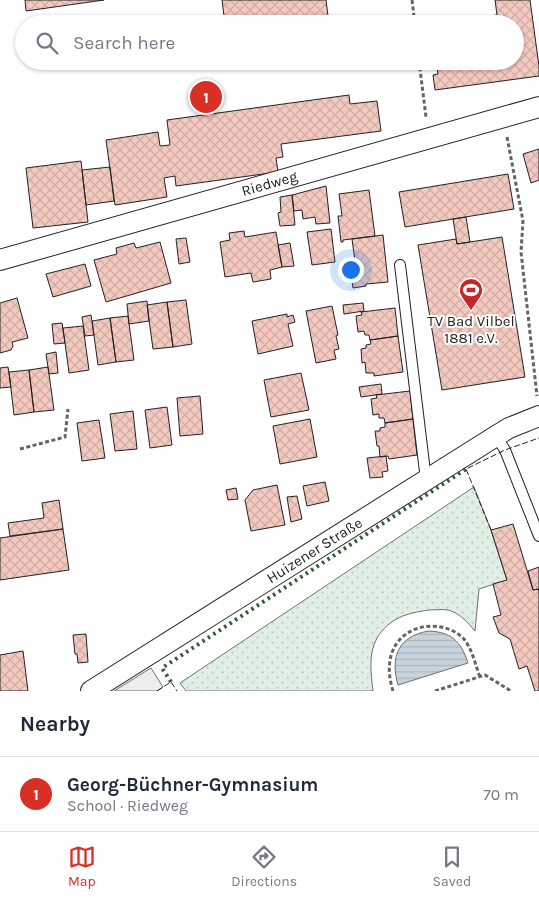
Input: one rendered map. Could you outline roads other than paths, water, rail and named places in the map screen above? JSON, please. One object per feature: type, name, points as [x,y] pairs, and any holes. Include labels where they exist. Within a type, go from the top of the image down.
[{"type":"street","name":"Riedweg","points":[[0,260],[539,107]]},
{"type":"street","name":"Huizener Straße","points":[[92,691],[538,410]]},
{"type":"lane","points":[[400,265],[426,480]]},
{"type":"lane","points":[[496,436],[505,450],[539,536]]},
{"type":"place","name":"Georg-Büchner-Gymnasium","points":[[206,97]]},
{"type":"place","name":"TV Bad Vilbel 1881 e.V.","points":[[471,311]]}]
